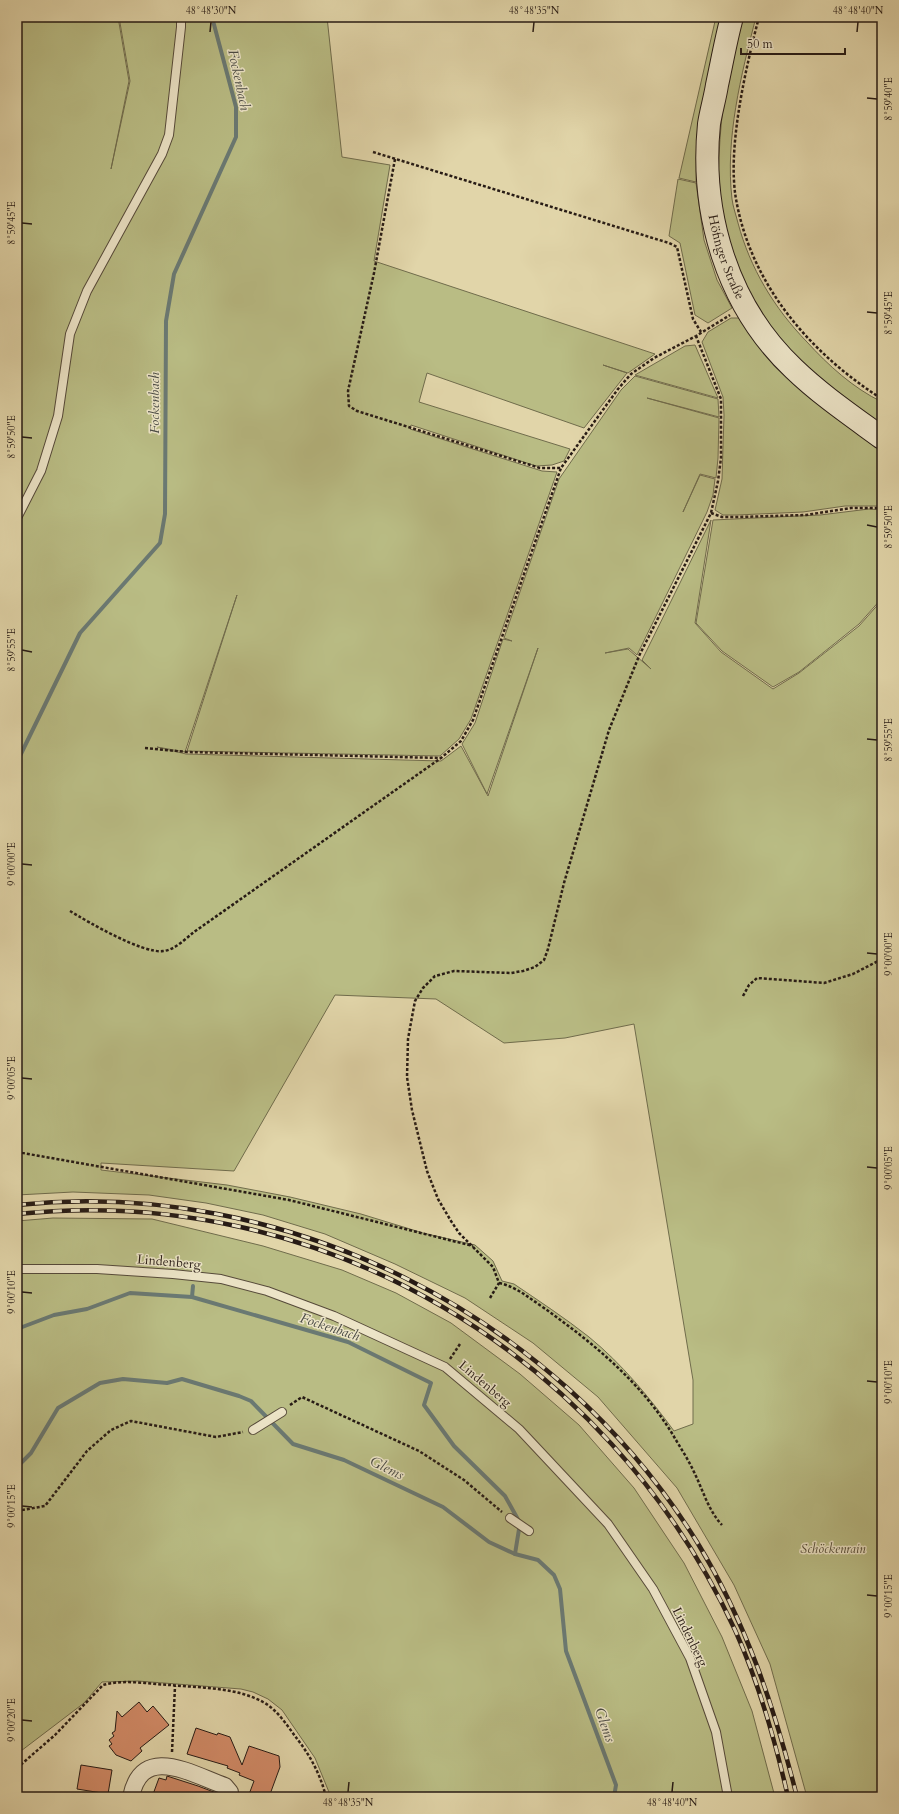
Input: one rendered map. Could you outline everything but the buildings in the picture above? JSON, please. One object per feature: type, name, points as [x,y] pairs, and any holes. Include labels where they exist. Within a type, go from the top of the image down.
[{"type":"street","name":"Höfinger Straße","points":[[732,17],[709,123],[708,186],[716,235],[728,273],[745,307],[766,338],[793,368],[821,392],[882,438]]},
{"type":"street","points":[[131,1797],[135,1781],[143,1772],[151,1767],[160,1765],[171,1767],[225,1786],[230,1792],[230,1797]]},
{"type":"lane","points":[[17,518],[41,471],[58,416],[70,334],[87,292],[162,154],[169,135],[181,17]]},
{"type":"lane","name":"Lindenberg","points":[[17,1269],[97,1269],[221,1279],[267,1291],[334,1316],[445,1367],[518,1429],[608,1524],[653,1589],[692,1666],[716,1732],[728,1797]]},
{"type":"lane","points":[[252,1430],[282,1412]]},
{"type":"lane","points":[[510,1518],[529,1531]]},
{"type":"path","points":[[759,17],[752,43],[741,101],[734,156],[736,198],[744,234],[759,271],[777,300],[813,345],[845,374],[882,398]]},
{"type":"path","points":[[374,152],[661,240],[677,247],[693,319],[701,332]]},
{"type":"path","points":[[395,159],[374,273],[348,390],[349,406],[358,411],[540,468],[561,468]]},
{"type":"path","points":[[70,911],[142,948],[163,952],[180,944],[194,932],[441,758],[461,740],[473,720],[561,468],[618,389],[631,374],[654,358],[696,336],[745,307]]},
{"type":"path","points":[[499,1283],[493,1267],[459,1233],[438,1199],[427,1171],[419,1140],[407,1077],[408,1039],[416,1001],[423,988],[435,976],[454,971],[511,973],[535,968],[544,960],[564,883],[609,730],[639,656],[711,514],[721,458],[721,399],[696,336]]},
{"type":"path","points":[[711,514],[722,517],[806,515],[850,508],[882,508]]},
{"type":"path","points":[[145,748],[187,752],[441,758]]},
{"type":"path","points":[[743,996],[749,985],[757,978],[824,983],[853,974],[882,959]]},
{"type":"path","points":[[17,1152],[290,1200],[473,1246]]},
{"type":"path","points":[[490,1298],[499,1283]]},
{"type":"path","points":[[499,1283],[512,1286],[573,1328],[612,1361],[635,1385],[671,1432],[693,1471],[713,1516],[722,1525]]},
{"type":"path","points":[[445,1367],[460,1344]]},
{"type":"path","points":[[282,1412],[302,1397],[418,1451],[464,1480],[492,1505],[510,1518]]},
{"type":"path","points":[[17,1511],[45,1506],[87,1451],[110,1430],[131,1421],[216,1437],[252,1430]]},
{"type":"path","points":[[17,1768],[55,1735],[103,1685],[119,1682],[219,1689],[245,1695],[263,1702],[282,1720],[301,1744],[317,1771],[326,1797]]},
{"type":"path","points":[[171,1767],[175,1686]]},
{"type":"green space","name":"Schöckenrain","points":[[17,17],[118,17],[129,81],[111,169],[130,81],[119,17],[327,17],[342,157],[390,165],[374,261],[655,354],[628,373],[603,365],[627,373],[584,428],[427,373],[419,402],[570,449],[564,461],[552,465],[536,466],[411,425],[410,429],[542,471],[557,472],[471,719],[459,739],[440,756],[187,751],[237,595],[185,752],[157,747],[186,754],[441,761],[461,746],[488,796],[538,648],[487,794],[462,744],[475,723],[503,639],[512,641],[504,638],[559,479],[621,390],[635,376],[718,399],[719,417],[647,398],[719,418],[716,478],[700,474],[683,512],[700,475],[715,479],[713,495],[707,512],[637,655],[629,648],[605,653],[628,649],[651,669],[642,660],[711,520],[695,623],[721,652],[773,689],[799,673],[859,626],[882,600],[882,1797],[807,1797],[770,1664],[734,1585],[677,1488],[598,1397],[533,1343],[465,1298],[395,1264],[325,1234],[263,1215],[206,1203],[149,1195],[73,1192],[17,1195]],"holes":[[[335,995],[436,999],[504,1043],[565,1038],[634,1024],[693,1380],[693,1424],[674,1431],[655,1406],[613,1358],[571,1323],[514,1284],[502,1281],[493,1261],[475,1245],[423,1233],[361,1214],[290,1197],[227,1185],[101,1170],[101,1163],[234,1171]]]},
{"type":"green space","points":[[716,17],[723,17],[697,135],[696,182],[679,178]]},
{"type":"green space","points":[[740,17],[756,17],[740,84],[731,153],[730,176],[732,199],[743,240],[756,271],[765,287],[795,329],[815,351],[851,383],[882,402],[882,425],[809,370],[788,349],[761,313],[740,274],[732,253],[721,209],[718,180],[721,122],[732,52]]},
{"type":"green space","points":[[678,179],[696,183],[704,240],[717,280],[732,308],[708,323],[695,315],[680,243],[669,236]]},
{"type":"green space","points":[[731,318],[742,318],[882,449],[882,506],[845,506],[803,512],[737,515],[723,515],[715,510],[722,479],[724,415],[723,397],[702,342],[708,332]]},
{"type":"green space","points":[[695,345],[718,398],[635,375],[685,346]]},
{"type":"green space","points":[[869,509],[882,510],[882,598],[859,624],[799,672],[773,687],[722,651],[696,623],[713,520],[820,515]]},
{"type":"green space","points":[[53,1218],[152,1219],[263,1246],[342,1270],[396,1293],[451,1323],[520,1374],[579,1425],[634,1488],[684,1563],[722,1637],[752,1711],[775,1797],[331,1797],[315,1758],[282,1710],[268,1699],[253,1692],[241,1689],[138,1681],[102,1682],[84,1703],[17,1754],[17,1221]]},
{"type":"waterway","name":"Fockenbach","points":[[17,762],[80,633],[160,543],[165,514],[166,321],[174,274],[236,137],[236,107],[212,17]]},
{"type":"waterway","points":[[192,1297],[193,1286]]},
{"type":"waterway","name":"Fockenbach","points":[[17,1329],[54,1315],[87,1309],[130,1293],[192,1297],[348,1342],[431,1383],[424,1405],[454,1446],[505,1496],[520,1523],[515,1554]]},
{"type":"waterway","name":"Glems","points":[[17,1467],[31,1453],[58,1408],[100,1383],[123,1379],[167,1383],[182,1379],[251,1401],[293,1444],[344,1460],[443,1507],[489,1542],[515,1554],[538,1560],[554,1575],[560,1589],[566,1651],[616,1785],[614,1797]]},
{"type":"railway","points":[[17,1205],[117,1202],[216,1214],[312,1239],[404,1278],[490,1328],[569,1389],[638,1461],[697,1542],[730,1603],[757,1665],[779,1730],[797,1797]]},
{"type":"railway","points":[[17,1214],[130,1211],[239,1227],[344,1259],[442,1306],[532,1369],[612,1444],[680,1532],[735,1630],[744,1650],[766,1712],[788,1797]]}]
